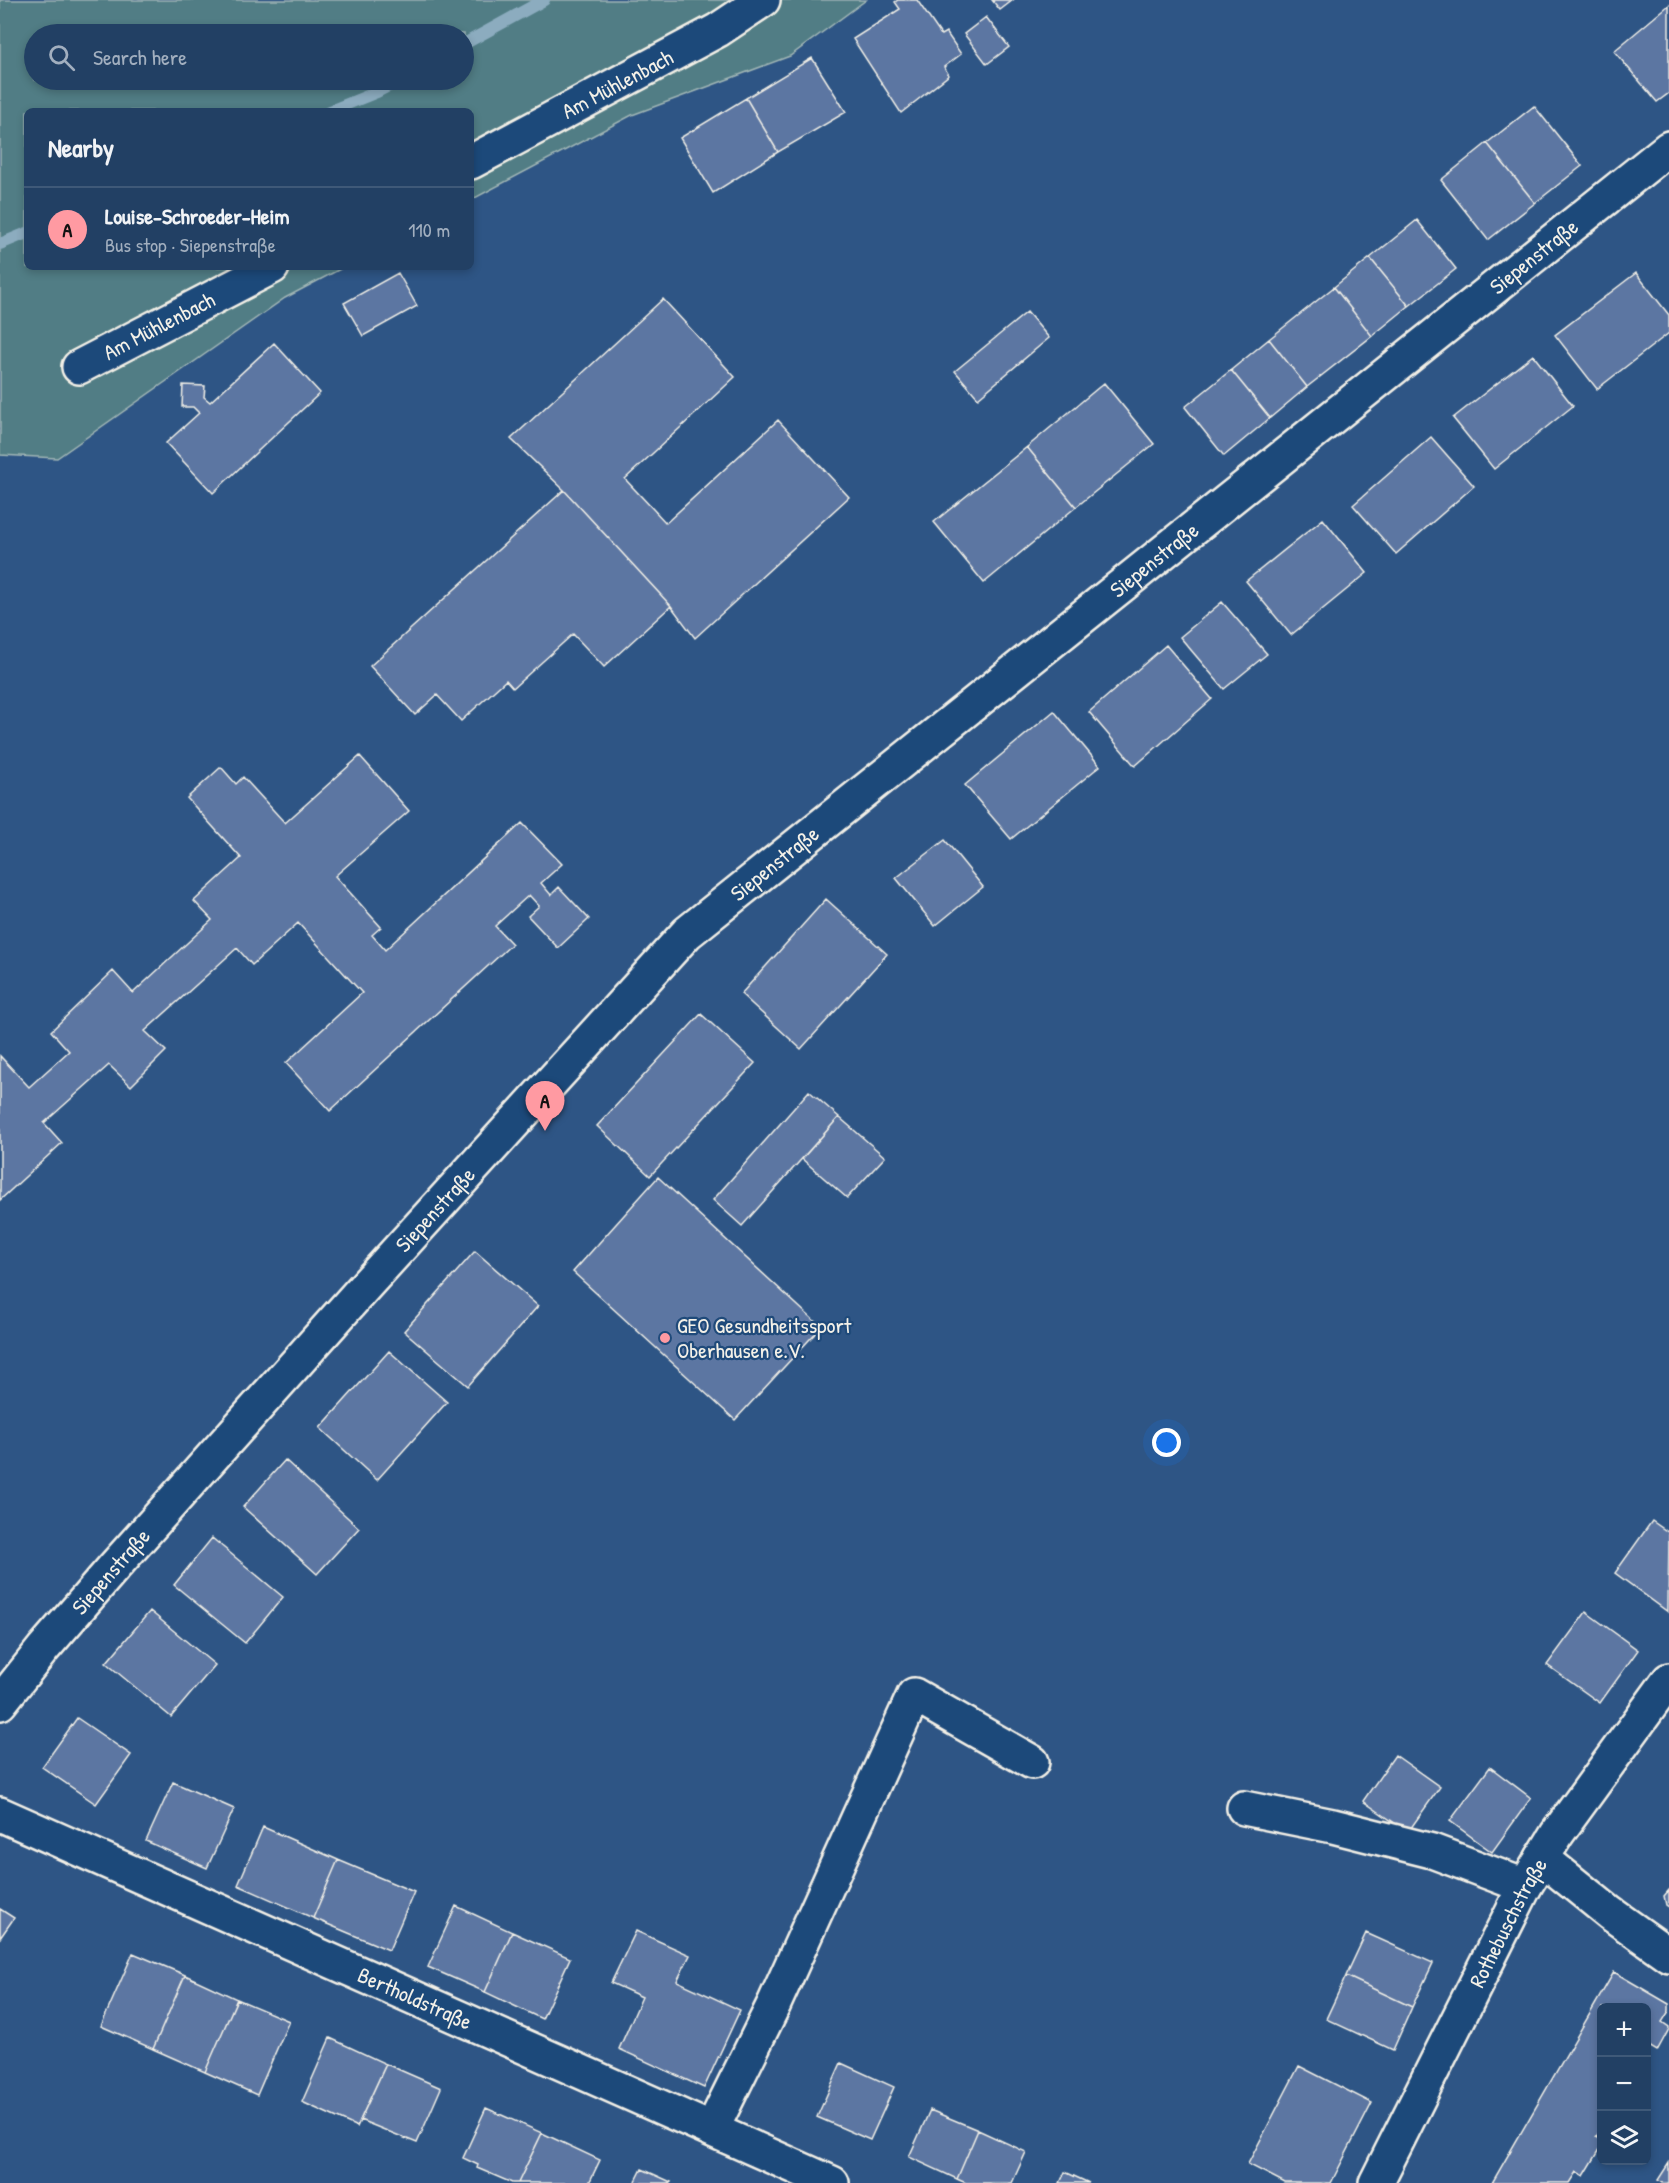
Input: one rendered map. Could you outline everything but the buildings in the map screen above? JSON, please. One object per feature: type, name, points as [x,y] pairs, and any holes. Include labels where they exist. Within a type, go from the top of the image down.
[{"type":"street","name":"Am Mühlenbach","points":[[474,160],[718,30],[763,0]]},
{"type":"street","name":"Siepenstraße","points":[[0,1703],[43,1649],[352,1301],[687,933],[1669,148]]},
{"type":"street","name":"Am Mühlenbach","points":[[79,368],[266,270]]},
{"type":"street","name":"Rothebuschstraße","points":[[1387,2179],[1525,1886],[1564,1825],[1669,1680]]},
{"type":"street","points":[[712,2129],[774,2004],[914,1695],[1032,1762]]},
{"type":"street","points":[[1244,1808],[1333,1826],[1432,1851],[1525,1886]]},
{"type":"street","name":"Bertholdstraße","points":[[0,1814],[832,2183]]},
{"type":"street","points":[[1542,1858],[1610,1913],[1669,1954]]},
{"type":"green space","points":[[0,0],[866,0],[790,56],[632,115],[474,198],[474,108],[24,108],[24,270],[338,270],[285,298],[57,458],[0,455]]},
{"type":"waterway","points":[[474,38],[544,0]]},
{"type":"waterway","points":[[337,108],[381,90]]},
{"type":"waterway","points":[[0,244],[24,234]]},
{"type":"place","name":"Louise-Schroeder-Heim","points":[[545,1131]]},
{"type":"place","name":"GEO Gesundheitssport Oberhausen e.V.","points":[[665,1338]]}]
